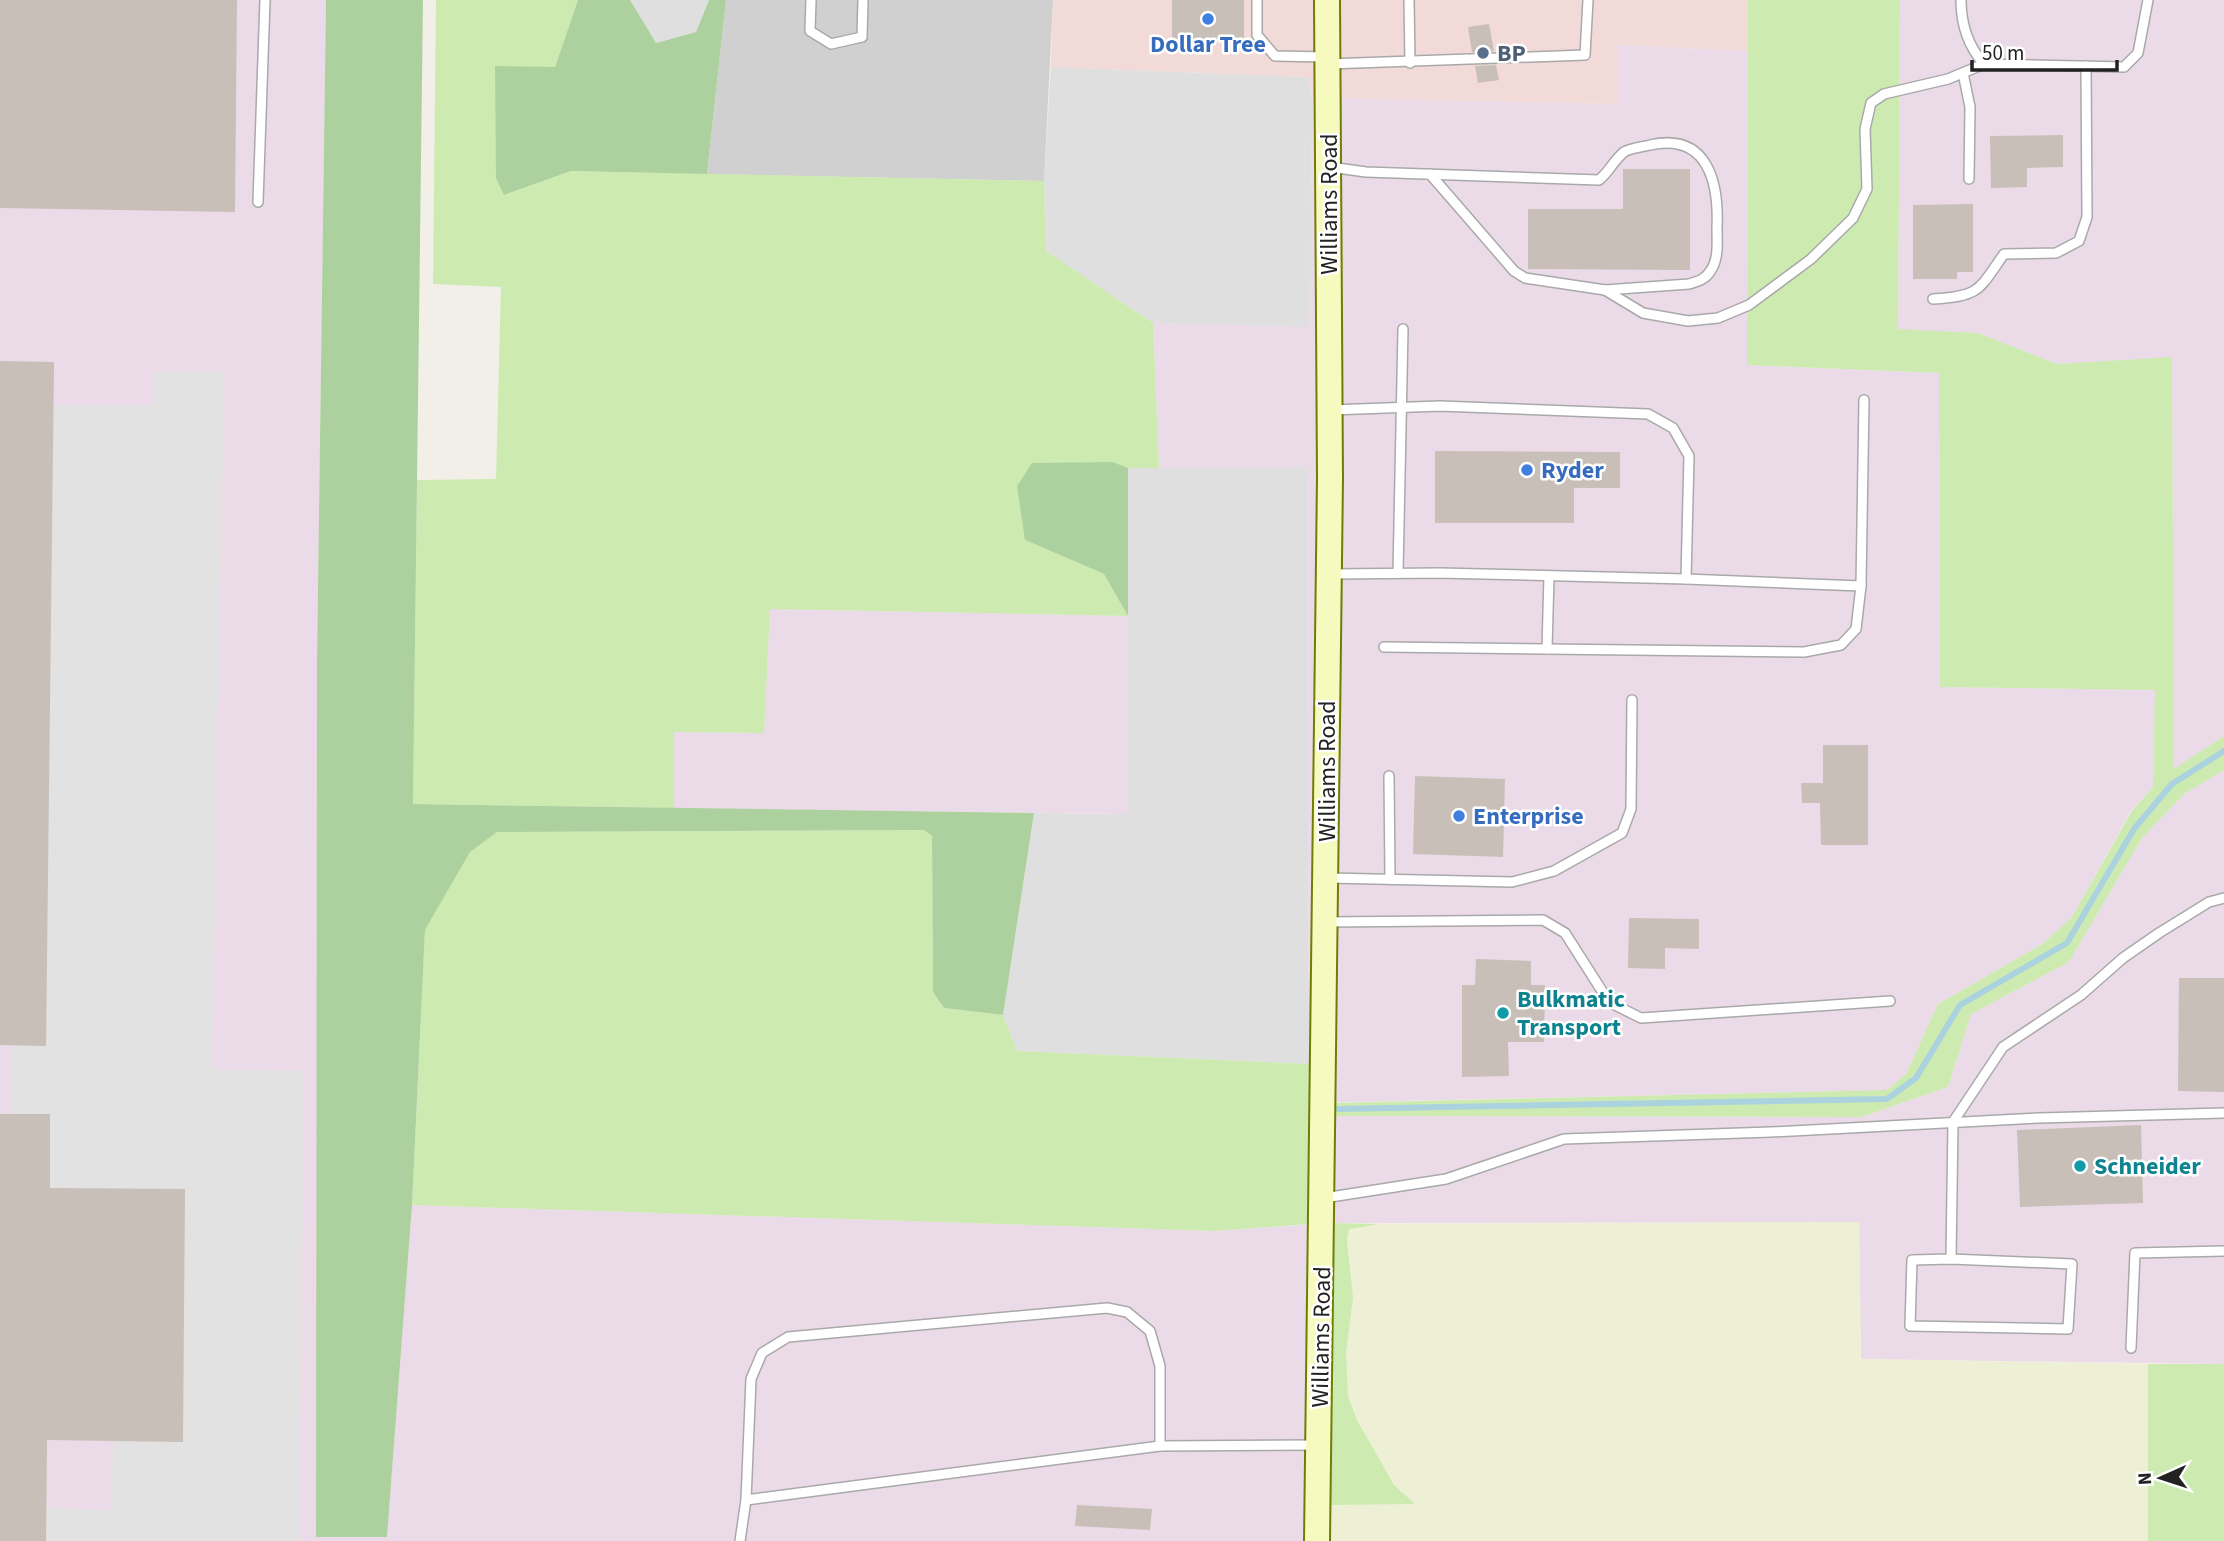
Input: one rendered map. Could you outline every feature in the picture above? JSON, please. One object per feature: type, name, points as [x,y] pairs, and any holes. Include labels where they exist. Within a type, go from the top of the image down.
[{"type":"main road","name":"Williams Road","points":[[1318,1541],[1330,410],[1327,0]]},
{"type":"lane","points":[[258,202],[265,0]]},
{"type":"lane","points":[[811,0],[810,32],[831,44],[862,37],[863,0]]},
{"type":"lane","points":[[1257,0],[1257,36],[1275,56],[1328,61],[1409,63],[1585,55],[1588,0]]},
{"type":"lane","points":[[1409,0],[1409,63]]},
{"type":"lane","points":[[1961,0],[1961,20],[1975,54],[1984,64]]},
{"type":"lane","points":[[1605,290],[1643,313],[1688,321],[1718,318],[1749,305],[1811,259],[1853,218],[1867,189],[1866,129],[1871,103],[1884,94],[1948,79],[1984,64],[2124,67],[2138,53],[2148,0]]},
{"type":"lane","points":[[1933,299],[1964,297],[1982,286],[2004,254],[2056,253],[2079,241],[2087,217],[2086,66]]},
{"type":"lane","points":[[1963,73],[1970,107],[1969,179]]},
{"type":"lane","points":[[1328,166],[1366,172],[1430,174],[1599,180],[1625,151],[1657,144],[1680,144],[1694,151],[1708,165],[1714,181],[1718,217],[1716,258],[1710,272],[1702,281],[1689,284],[1605,290],[1525,278],[1514,271],[1430,174]]},
{"type":"lane","points":[[1398,573],[1403,329]]},
{"type":"lane","points":[[1384,647],[1804,652],[1841,645],[1856,629],[1861,586],[1864,400]]},
{"type":"lane","points":[[1330,410],[1440,406],[1647,414],[1672,428],[1689,456],[1686,579]]},
{"type":"lane","points":[[1329,574],[1686,579],[1861,586]]},
{"type":"lane","points":[[1547,649],[1549,576]]},
{"type":"lane","points":[[1326,878],[1512,882],[1555,871],[1622,834],[1631,808],[1632,700]]},
{"type":"lane","points":[[1389,776],[1390,879]]},
{"type":"lane","points":[[1951,1259],[1953,1122],[2003,1047],[2081,995],[2123,958],[2159,933],[2209,902],[2224,898]]},
{"type":"lane","points":[[1326,922],[1543,920],[1565,933],[1609,1002],[1641,1018],[1890,1001]]},
{"type":"lane","points":[[1322,1198],[1446,1179],[1564,1139],[2039,1118],[2224,1113]]},
{"type":"lane","points":[[2132,1348],[2135,1253],[2224,1251]]},
{"type":"lane","points":[[1951,1259],[2072,1264],[2068,1329],[1910,1326],[1912,1260],[1951,1259]]},
{"type":"lane","points":[[740,1541],[746,1500],[751,1379],[762,1353],[788,1337],[1107,1308],[1127,1312],[1150,1331],[1160,1366],[1160,1446]]},
{"type":"lane","points":[[746,1500],[1160,1446],[1319,1445]]},
{"type":"shaded area","points":[[0,0],[326,0],[317,660],[387,1536],[412,1205],[1215,1231],[1330,1223],[1328,1541],[0,1541]]},
{"type":"shaded area","points":[[630,0],[709,0],[696,32],[655,43]]},
{"type":"shaded area","points":[[726,0],[1053,0],[1044,181],[707,174]]},
{"type":"shaded area","points":[[1053,0],[1748,0],[1748,51],[1619,45],[1618,104],[1312,98],[1309,77],[1051,67]]},
{"type":"shaded area","points":[[1900,0],[2224,0],[2224,736],[2174,770],[2172,358],[2057,364],[1978,333],[1898,330]]},
{"type":"shaded area","points":[[1618,45],[1748,51],[1747,365],[1939,373],[1940,687],[2155,690],[2153,787],[2130,812],[2072,917],[2044,943],[1938,1004],[1906,1074],[1887,1090],[1309,1103],[1307,467],[1159,468],[1153,323],[1310,327],[1312,98],[1618,104]]},
{"type":"shaded area","points":[[1051,67],[1309,77],[1312,98],[1311,328],[1153,323],[1046,251],[1044,181]]},
{"type":"shaded area","points":[[224,371],[212,1069],[304,1071],[299,1541],[46,1541],[46,1508],[112,1510],[113,1441],[183,1442],[185,1190],[50,1188],[50,1114],[11,1114],[12,1045],[45,1046],[53,405],[153,405],[154,372]]},
{"type":"shaded area","points":[[1307,467],[1309,1064],[1017,1051],[1003,1015],[1034,813],[1128,814],[1128,468]]},
{"type":"shaded area","points":[[770,609],[1128,616],[1128,814],[674,808],[674,732],[764,733]]},
{"type":"shaded area","points":[[2224,770],[2224,1364],[1861,1359],[1859,1222],[1330,1223],[1333,1116],[1861,1117],[1948,1087],[1971,1014],[2069,962],[2142,838],[2184,794]]},
{"type":"green space","points":[[326,0],[423,0],[413,804],[1034,813],[1003,1015],[944,1008],[933,992],[932,836],[924,830],[497,832],[470,852],[425,930],[412,1205],[387,1537],[316,1537],[317,660]]},
{"type":"green space","points":[[436,0],[578,0],[555,67],[504,195],[571,171],[1044,181],[1046,251],[1153,323],[1159,468],[1128,468],[1112,462],[1025,540],[1104,574],[1128,616],[770,609],[764,733],[674,732],[674,808],[413,804],[417,480],[496,479],[501,287],[433,284]]},
{"type":"green space","points":[[578,0],[630,0],[656,43],[696,32],[709,0],[726,0],[707,174],[571,171],[504,195],[496,178],[495,66],[555,67]]},
{"type":"green space","points":[[1748,0],[1900,0],[1898,329],[1978,333],[2057,364],[2172,357],[2174,769],[2224,736],[2224,770],[2184,794],[2142,838],[2069,962],[1971,1014],[1948,1087],[1861,1117],[1333,1116],[1332,1103],[1887,1090],[1906,1074],[1938,1004],[2044,943],[2072,917],[2131,812],[2153,787],[2155,690],[1940,687],[1939,373],[1747,365]]},
{"type":"green space","points":[[1113,462],[1128,468],[1128,616],[1104,574],[1025,540],[1017,486],[1032,463]]},
{"type":"green space","points":[[924,830],[932,836],[933,992],[944,1008],[1003,1015],[1017,1051],[1309,1064],[1310,1224],[1215,1231],[412,1205],[425,930],[470,851],[497,832]]},
{"type":"green space","points":[[1859,1222],[1861,1359],[2148,1364],[2148,1541],[1328,1541],[1329,1505],[1414,1503],[1394,1485],[1357,1420],[1348,1396],[1346,1352],[1353,1298],[1346,1242],[1349,1229],[1379,1224]]},
{"type":"green space","points":[[1330,1223],[1379,1224],[1349,1229],[1347,1241],[1353,1298],[1346,1352],[1348,1396],[1357,1420],[1394,1485],[1415,1504],[1329,1505]]},
{"type":"green space","points":[[2148,1364],[2224,1364],[2224,1541],[2148,1541]]},
{"type":"building","points":[[0,0],[237,0],[235,212],[0,208]]},
{"type":"building","name":"Dollar Tree","points":[[1172,0],[1244,0],[1244,40],[1172,39]]},
{"type":"building","points":[[1489,24],[1494,51],[1472,52],[1468,27]]},
{"type":"building","points":[[1496,65],[1499,80],[1478,83],[1475,66]]},
{"type":"building","points":[[2063,135],[2063,167],[2027,168],[2027,187],[1991,188],[1990,136]]},
{"type":"building","points":[[1623,169],[1690,169],[1690,270],[1528,269],[1528,209],[1623,209]]},
{"type":"building","points":[[1973,204],[1973,272],[1957,272],[1957,279],[1913,279],[1913,205]]},
{"type":"building","points":[[0,361],[54,362],[46,1046],[0,1045]]},
{"type":"building","name":"Ryder","points":[[1435,451],[1620,452],[1620,488],[1574,488],[1574,523],[1435,523]]},
{"type":"building","points":[[1823,745],[1868,745],[1868,845],[1821,845],[1820,803],[1802,803],[1801,783],[1823,783]]},
{"type":"building","name":"Enterprise","points":[[1415,776],[1505,779],[1503,857],[1413,854]]},
{"type":"building","points":[[1629,918],[1699,919],[1699,949],[1665,948],[1665,969],[1628,968]]},
{"type":"building","name":"Bulkmatic Transport","points":[[1476,959],[1531,961],[1531,985],[1545,985],[1544,1042],[1508,1042],[1509,1076],[1462,1077],[1462,985],[1475,985]]},
{"type":"building","points":[[2179,978],[2224,978],[2224,1092],[2178,1091]]},
{"type":"building","points":[[0,1114],[50,1114],[50,1188],[185,1189],[183,1442],[47,1440],[46,1541],[0,1541]]},
{"type":"building","name":"Schneider","points":[[2141,1125],[2143,1203],[2020,1207],[2017,1130]]},
{"type":"building","points":[[1077,1505],[1152,1509],[1150,1530],[1075,1526]]},
{"type":"waterway","points":[[1337,1109],[1887,1099],[1916,1078],[1960,1005],[2067,943],[2134,829],[2172,784],[2224,751]]},
{"type":"place","name":"Dollar Tree","points":[[1208,19]]},
{"type":"place","name":"BP","points":[[1483,53]]},
{"type":"place","name":"Ryder","points":[[1527,470]]},
{"type":"place","name":"Enterprise","points":[[1459,816]]},
{"type":"place","name":"Bulkmatic Transport","points":[[1503,1013]]},
{"type":"place","name":"Schneider","points":[[2080,1166]]}]
